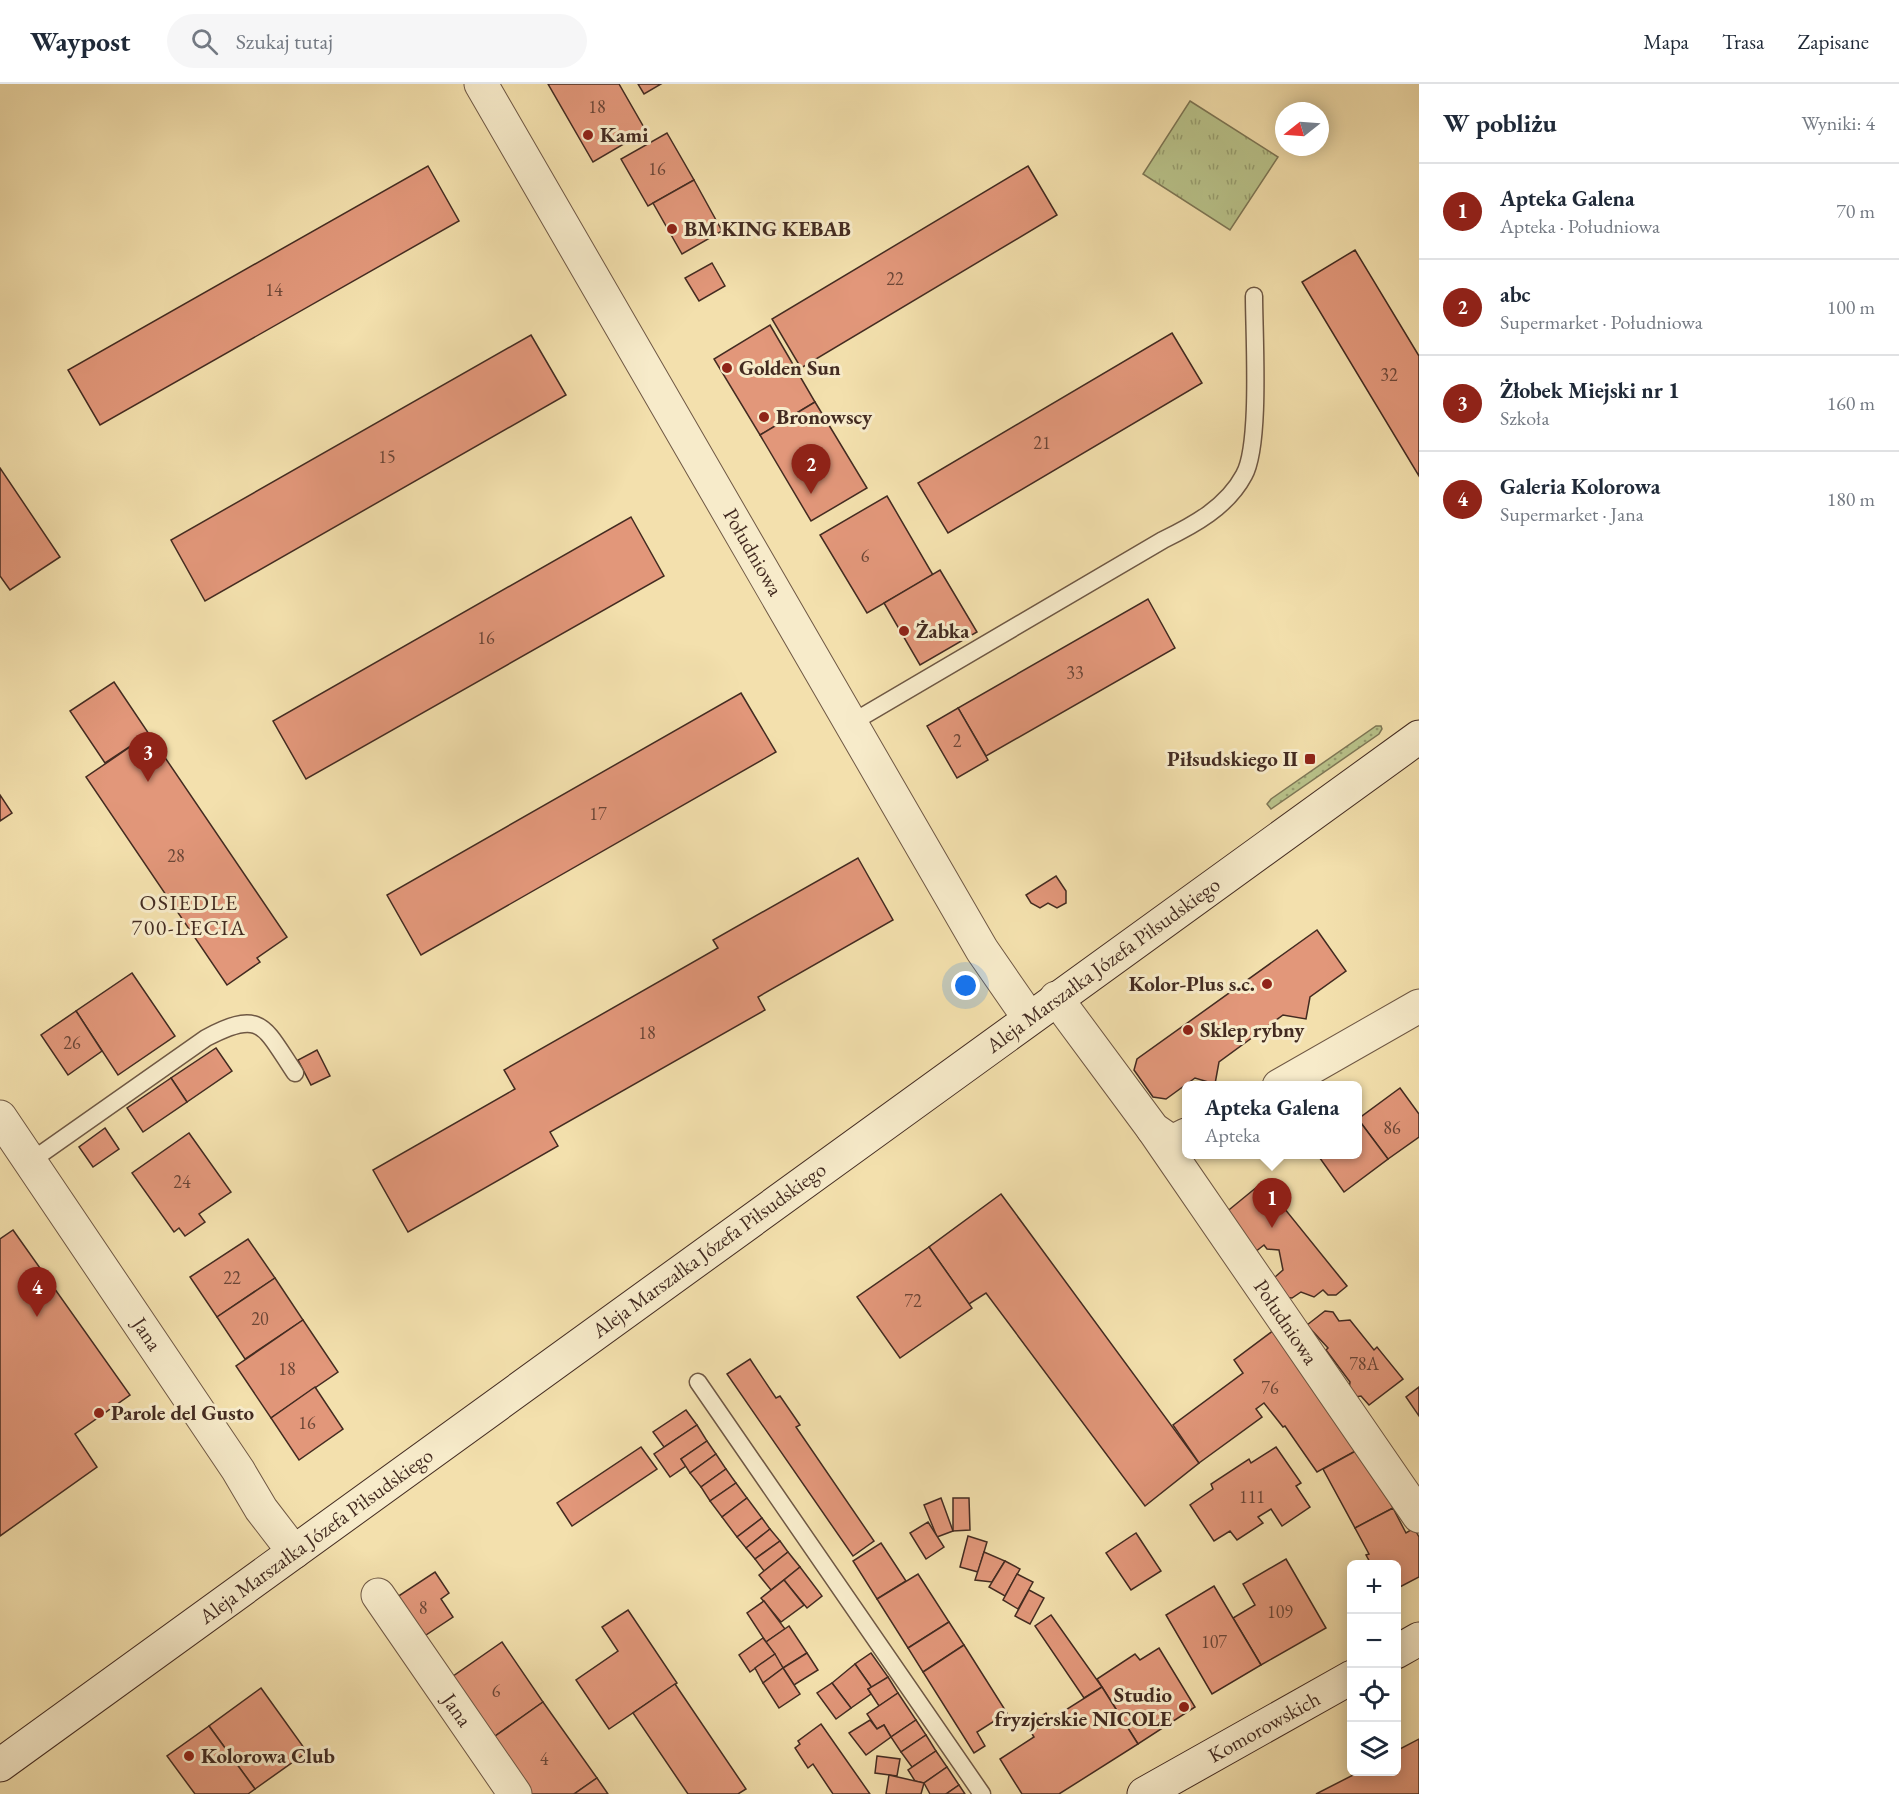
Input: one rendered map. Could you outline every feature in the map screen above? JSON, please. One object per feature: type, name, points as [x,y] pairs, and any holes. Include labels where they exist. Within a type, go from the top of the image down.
[{"type":"street","name":"Południowa","points":[[481,84],[982,950],[1029,1018]]},
{"type":"street","name":"Aleja Marszałka Józefa Piłsudskiego","points":[[0,1765],[1419,737]]},
{"type":"street","name":"Południowa","points":[[1056,998],[1153,1129],[1419,1516]]},
{"type":"street","points":[[1288,1081],[1419,1006]]},
{"type":"street","name":"Jana","points":[[0,1117],[238,1470],[261,1509],[294,1552]]},
{"type":"street","points":[[1153,1129],[1172,1142],[1182,1138]]},
{"type":"street","name":"Jana","points":[[378,1595],[515,1794]]},
{"type":"street","points":[[1401,1649],[1419,1639]]},
{"type":"street","name":"Komorowskich","points":[[1144,1794],[1347,1680]]},
{"type":"lane","points":[[852,722],[1162,540],[1194,525],[1227,499],[1245,474],[1253,442],[1254,296]]},
{"type":"lane","points":[[30,1161],[206,1038],[233,1024],[257,1025],[269,1035],[295,1073]]},
{"type":"lane","points":[[698,1382],[982,1794]]},
{"type":"green space","points":[[1190,101],[1278,157],[1230,230],[1143,174]]},
{"type":"green space","points":[[1376,726],[1381,726],[1379,734],[1271,809],[1267,804],[1271,799]]},
{"type":"building","points":[[548,84],[619,84],[646,131],[593,162]]},
{"type":"building","points":[[638,84],[661,84],[644,94]]},
{"type":"building","points":[[667,133],[694,180],[648,206],[621,159]]},
{"type":"building","points":[[428,166],[459,221],[100,425],[68,370]]},
{"type":"building","points":[[1028,166],[1057,215],[801,368],[772,319]]},
{"type":"building","points":[[694,180],[722,231],[682,254],[653,203]]},
{"type":"building","points":[[1355,250],[1419,356],[1419,476],[1302,282]]},
{"type":"building","points":[[712,263],[725,286],[699,301],[685,278]]},
{"type":"building","points":[[770,325],[815,402],[760,435],[714,359]]},
{"type":"building","points":[[1172,333],[1202,383],[948,533],[918,483]]},
{"type":"building","points":[[531,335],[566,395],[205,601],[171,540]]},
{"type":"building","points":[[815,402],[867,488],[811,521],[760,435]]},
{"type":"building","points":[[0,468],[60,557],[10,590],[0,576]]},
{"type":"building","points":[[887,496],[933,575],[867,613],[820,535]]},
{"type":"building","points":[[631,517],[664,576],[306,779],[273,721]]},
{"type":"building","points":[[940,570],[977,632],[920,665],[884,603]]},
{"type":"building","points":[[1148,599],[1175,648],[986,756],[958,708]]},
{"type":"building","points":[[114,682],[149,734],[105,763],[70,711]]},
{"type":"building","points":[[741,693],[776,752],[421,955],[387,895]]},
{"type":"building","points":[[958,708],[988,760],[957,778],[927,726]]},
{"type":"building","points":[[149,734],[287,937],[257,958],[260,962],[227,985],[86,777]]},
{"type":"building","points":[[0,795],[12,813],[0,821]]},
{"type":"building","points":[[858,858],[893,920],[758,997],[765,1010],[550,1132],[558,1146],[408,1232],[373,1170],[515,1089],[504,1070],[718,948],[713,940]]},
{"type":"building","points":[[1056,876],[1066,891],[1066,903],[1057,908],[1048,903],[1040,908],[1031,903],[1026,895]]},
{"type":"building","points":[[1317,930],[1346,971],[1310,997],[1306,1019],[1283,1015],[1219,1062],[1216,1081],[1195,1078],[1191,1081],[1182,1081],[1182,1087],[1166,1099],[1153,1097],[1134,1070],[1137,1059]]},
{"type":"building","points":[[132,973],[175,1036],[118,1075],[76,1011]]},
{"type":"building","points":[[76,1011],[102,1051],[68,1075],[41,1035]]},
{"type":"building","points":[[216,1048],[232,1071],[187,1102],[171,1078]]},
{"type":"building","points":[[317,1050],[330,1076],[311,1085],[298,1060]]},
{"type":"building","points":[[171,1078],[187,1102],[143,1132],[127,1108]]},
{"type":"building","points":[[1400,1088],[1419,1114],[1419,1137],[1388,1159],[1362,1124],[1362,1116]]},
{"type":"building","points":[[1362,1124],[1388,1159],[1344,1192],[1321,1159],[1362,1159]]},
{"type":"building","points":[[105,1128],[119,1149],[93,1167],[79,1147]]},
{"type":"building","points":[[189,1133],[231,1192],[199,1214],[205,1222],[185,1236],[179,1228],[174,1232],[132,1173]]},
{"type":"building","points":[[1263,1182],[1347,1286],[1336,1295],[1328,1295],[1323,1290],[1314,1297],[1301,1292],[1292,1298],[1283,1297],[1274,1286],[1275,1277],[1283,1270],[1279,1250],[1267,1249],[1264,1245],[1250,1256],[1219,1218]]},
{"type":"building","points":[[1001,1194],[1199,1463],[1145,1506],[986,1293],[969,1304],[929,1247]]},
{"type":"building","points":[[13,1230],[130,1395],[75,1434],[97,1467],[0,1536],[0,1239]]},
{"type":"building","points":[[248,1239],[275,1278],[217,1317],[190,1277]]},
{"type":"building","points":[[929,1247],[972,1308],[900,1358],[857,1297]]},
{"type":"building","points":[[275,1278],[303,1320],[245,1359],[217,1317]]},
{"type":"building","points":[[1325,1311],[1333,1312],[1339,1321],[1350,1320],[1374,1350],[1377,1347],[1403,1379],[1369,1405],[1361,1396],[1355,1397],[1349,1389],[1350,1382],[1326,1350],[1328,1348],[1307,1325]]},
{"type":"building","points":[[303,1320],[338,1372],[271,1418],[236,1366]]},
{"type":"building","points":[[1274,1330],[1361,1448],[1317,1472],[1285,1426],[1283,1427],[1264,1403],[1256,1409],[1262,1417],[1199,1463],[1173,1425],[1243,1373],[1234,1360]]},
{"type":"building","points":[[750,1359],[776,1398],[780,1396],[800,1425],[796,1427],[874,1541],[853,1556],[727,1374]]},
{"type":"building","points":[[315,1387],[343,1429],[299,1460],[271,1418]]},
{"type":"building","points":[[1419,1387],[1419,1416],[1406,1397]]},
{"type":"building","points":[[686,1410],[697,1425],[664,1447],[653,1432]]},
{"type":"building","points":[[697,1425],[707,1441],[681,1459],[686,1466],[670,1477],[654,1454]]},
{"type":"building","points":[[707,1441],[716,1454],[690,1473],[681,1459]]},
{"type":"building","points":[[641,1447],[657,1469],[572,1526],[557,1503]]},
{"type":"building","points":[[1276,1447],[1301,1483],[1296,1486],[1310,1507],[1282,1526],[1271,1509],[1258,1517],[1263,1523],[1237,1540],[1230,1531],[1214,1541],[1190,1505],[1213,1489],[1211,1484],[1249,1459],[1251,1463]]},
{"type":"building","points":[[1361,1448],[1393,1508],[1355,1528],[1323,1469]]},
{"type":"building","points":[[716,1454],[726,1469],[701,1487],[690,1473]]},
{"type":"building","points":[[726,1469],[736,1483],[710,1501],[701,1487]]},
{"type":"building","points":[[736,1483],[747,1498],[722,1517],[710,1501]]},
{"type":"building","points":[[747,1498],[762,1518],[737,1537],[722,1517]]},
{"type":"building","points":[[941,1498],[953,1531],[937,1537],[924,1505]]},
{"type":"building","points":[[953,1498],[969,1498],[970,1530],[953,1531]]},
{"type":"building","points":[[1393,1508],[1406,1533],[1414,1528],[1419,1537],[1419,1577],[1401,1586],[1401,1560],[1369,1560],[1366,1555],[1369,1554],[1355,1528]]},
{"type":"building","points":[[762,1518],[770,1529],[746,1548],[737,1537]]},
{"type":"building","points":[[928,1522],[944,1547],[926,1559],[910,1533]]},
{"type":"building","points":[[770,1529],[780,1541],[755,1559],[746,1548]]},
{"type":"building","points":[[1136,1533],[1161,1571],[1131,1590],[1106,1553]]},
{"type":"building","points":[[968,1536],[987,1542],[978,1572],[960,1567]]},
{"type":"building","points":[[780,1541],[788,1552],[764,1571],[755,1559]]},
{"type":"building","points":[[881,1543],[906,1581],[877,1599],[853,1561]]},
{"type":"building","points":[[788,1552],[800,1567],[771,1590],[759,1575]]},
{"type":"building","points":[[984,1552],[1005,1561],[992,1582],[975,1580]]},
{"type":"building","points":[[1286,1559],[1326,1628],[1261,1665],[1233,1618],[1255,1605],[1243,1584]]},
{"type":"building","points":[[1005,1561],[1020,1569],[1005,1596],[989,1587]]},
{"type":"building","points":[[800,1567],[822,1596],[807,1608],[784,1580]]},
{"type":"building","points":[[435,1572],[449,1593],[441,1599],[453,1617],[420,1639],[394,1599]]},
{"type":"building","points":[[918,1574],[949,1622],[908,1648],[877,1599]]},
{"type":"building","points":[[1017,1574],[1033,1582],[1018,1609],[1003,1600]]},
{"type":"building","points":[[784,1580],[804,1605],[781,1622],[761,1598]]},
{"type":"building","points":[[1214,1586],[1261,1665],[1212,1694],[1166,1615]]},
{"type":"building","points":[[1029,1590],[1044,1598],[1030,1624],[1015,1616]]},
{"type":"building","points":[[764,1601],[785,1629],[766,1642],[747,1613]]},
{"type":"building","points":[[628,1610],[677,1683],[609,1729],[576,1680],[618,1651],[602,1627]]},
{"type":"building","points":[[1051,1615],[1102,1687],[1084,1698],[1035,1626]]},
{"type":"building","points":[[949,1622],[964,1645],[923,1672],[908,1648]]},
{"type":"building","points":[[789,1626],[807,1653],[783,1668],[766,1642]]},
{"type":"building","points":[[763,1638],[775,1654],[750,1672],[739,1655]]},
{"type":"building","points":[[502,1642],[543,1702],[491,1739],[449,1679]]},
{"type":"building","points":[[964,1645],[1007,1713],[977,1732],[985,1746],[974,1753],[923,1672]]},
{"type":"building","points":[[1159,1648],[1195,1707],[1138,1744],[1097,1679],[1135,1654],[1140,1660]]},
{"type":"building","points":[[807,1653],[818,1670],[794,1685],[783,1668]]},
{"type":"building","points":[[871,1653],[888,1677],[872,1688],[855,1664]]},
{"type":"building","points":[[775,1654],[783,1668],[763,1683],[755,1668]]},
{"type":"building","points":[[855,1664],[872,1688],[868,1689],[871,1694],[851,1708],[832,1683]]},
{"type":"building","points":[[783,1668],[800,1694],[779,1708],[763,1683]]},
{"type":"building","points":[[888,1677],[898,1693],[879,1706],[868,1689]]},
{"type":"building","points":[[832,1683],[851,1708],[836,1719],[817,1693]]},
{"type":"building","points":[[675,1684],[746,1789],[738,1794],[688,1794],[633,1713]]},
{"type":"building","points":[[1102,1687],[1138,1744],[1059,1794],[1022,1794],[1000,1759],[1034,1737],[1031,1732],[1038,1728],[1034,1721],[1046,1713],[1050,1720]]},
{"type":"building","points":[[261,1688],[307,1752],[255,1789],[209,1726]]},
{"type":"building","points":[[898,1693],[916,1720],[891,1737],[884,1725],[877,1729],[867,1714]]},
{"type":"building","points":[[543,1702],[597,1778],[574,1794],[530,1794],[491,1739]]},
{"type":"building","points":[[870,1720],[877,1729],[884,1725],[891,1737],[866,1755],[849,1733]]},
{"type":"building","points":[[916,1720],[926,1735],[901,1752],[891,1737]]},
{"type":"building","points":[[821,1724],[870,1794],[833,1794],[813,1764],[808,1768],[795,1748],[800,1744],[798,1741]]},
{"type":"building","points":[[209,1726],[255,1789],[248,1794],[195,1794],[167,1756]]},
{"type":"building","points":[[926,1735],[936,1751],[912,1767],[901,1752]]},
{"type":"building","points":[[1419,1739],[1419,1794],[1316,1794],[1351,1776],[1401,1776],[1401,1748]]},
{"type":"building","points":[[936,1751],[947,1767],[924,1783],[915,1781],[908,1770]]},
{"type":"building","points":[[877,1756],[900,1759],[897,1776],[875,1773]]},
{"type":"building","points":[[947,1767],[959,1785],[946,1794],[930,1794],[924,1783]]},
{"type":"building","points":[[889,1775],[924,1783],[921,1794],[886,1794]]},
{"type":"building","points":[[597,1778],[608,1794],[574,1794]]},
{"type":"building","points":[[959,1785],[965,1794],[946,1794]]},
{"type":"place","name":"Kami","points":[[588,135]]},
{"type":"place","name":"BM KING KEBAB","points":[[672,229]]},
{"type":"place","name":"Golden Sun","points":[[727,368]]},
{"type":"place","name":"Bronowscy","points":[[764,417]]},
{"type":"place","name":"abc","points":[[811,494]]},
{"type":"place","name":"Żabka","points":[[904,631]]},
{"type":"place","name":"Piłsudskiego II","points":[[1310,759]]},
{"type":"place","name":"Żłobek Miejski nr 1","points":[[148,782]]},
{"type":"place","name":"Kolor-Plus s.c.","points":[[1267,984]]},
{"type":"place","name":"Sklep rybny","points":[[1188,1030]]},
{"type":"place","name":"Apteka Galena","points":[[1272,1228]]},
{"type":"place","name":"Galeria Kolorowa","points":[[37,1317]]},
{"type":"place","name":"Parole del Gusto","points":[[99,1413]]},
{"type":"place","name":"Studio fryzjerskie NICOLE","points":[[1184,1707]]},
{"type":"place","name":"Kolorowa Club","points":[[189,1756]]},
{"type":"district","name":"OSIEDLE 700-LECIA","points":[[189,914]]}]
